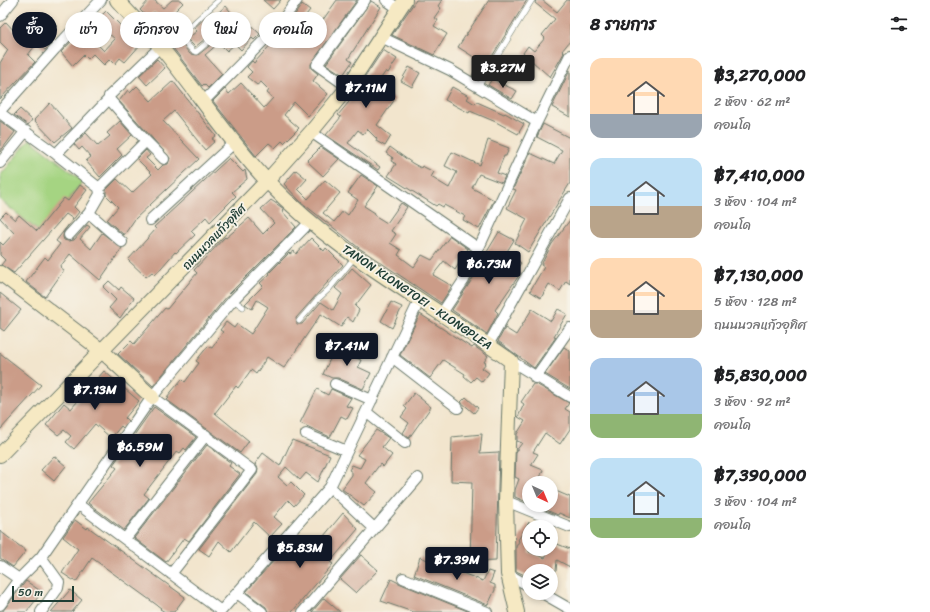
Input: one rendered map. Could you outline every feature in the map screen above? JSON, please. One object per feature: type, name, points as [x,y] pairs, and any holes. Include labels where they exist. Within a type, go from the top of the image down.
[{"type":"street","points":[[0,16],[13,0]]},
{"type":"street","points":[[69,235],[89,213],[100,194],[99,188],[0,112],[55,49],[101,0]]},
{"type":"street","name":"TANON KLONGTOEI - KLONGPLEA","points":[[117,0],[162,49],[268,182],[311,221],[355,257],[442,313],[510,361]]},
{"type":"street","points":[[203,102],[280,25],[297,0]]},
{"type":"street","points":[[348,87],[317,65],[365,0]]},
{"type":"street","points":[[386,0],[402,5]]},
{"type":"street","name":"ถนนนวลแก้วอุทิศ","points":[[0,455],[268,182],[348,87],[402,5]]},
{"type":"street","points":[[381,37],[450,70],[537,122]]},
{"type":"street","points":[[56,154],[111,95],[162,49]]},
{"type":"street","points":[[442,313],[464,280],[537,122],[570,55]]},
{"type":"street","points":[[111,95],[146,141],[164,159]]},
{"type":"street","points":[[0,163],[26,131]]},
{"type":"street","points":[[311,132],[478,248]]},
{"type":"street","points":[[99,188],[146,141]]},
{"type":"street","points":[[150,220],[235,142]]},
{"type":"street","points":[[488,345],[570,198]]},
{"type":"street","points":[[89,213],[122,242]]},
{"type":"street","points":[[0,605],[19,579],[41,557],[79,505],[152,397],[233,300],[311,221]]},
{"type":"street","points":[[0,273],[102,351],[152,397],[252,470],[171,574]]},
{"type":"street","points":[[79,505],[221,611],[330,487],[420,299]]},
{"type":"street","points":[[535,378],[570,328]]},
{"type":"street","points":[[392,357],[458,408]]},
{"type":"street","points":[[510,361],[535,378],[570,397]]},
{"type":"street","points":[[510,361],[506,501],[508,574],[517,612]]},
{"type":"street","points":[[335,384],[372,400]]},
{"type":"street","points":[[366,412],[405,443]]},
{"type":"street","points":[[306,434],[347,451]]},
{"type":"street","points":[[125,539],[206,435]]},
{"type":"street","points":[[303,612],[418,478]]},
{"type":"street","points":[[330,487],[374,528]]},
{"type":"street","points":[[506,501],[570,527]]},
{"type":"street","points":[[41,557],[59,582],[58,588],[41,612]]},
{"type":"street","points":[[0,566],[19,579]]},
{"type":"street","points":[[508,574],[522,582]]},
{"type":"street","points":[[403,578],[487,612]]},
{"type":"street","points":[[237,593],[262,612]]},
{"type":"street","points":[[554,600],[570,609]]},
{"type":"lane","points":[[193,23],[219,0]]},
{"type":"lane","points":[[478,87],[532,0]]},
{"type":"lane","points":[[190,48],[196,52],[201,48]]},
{"type":"lane","points":[[298,321],[316,300],[329,289],[355,257]]},
{"type":"lane","points":[[233,300],[243,308]]},
{"type":"green space","points":[[30,139],[83,181],[41,233],[0,200],[0,176]]},
{"type":"building","points":[[149,0],[154,0],[163,8],[172,0],[180,0],[183,3],[174,12],[142,12],[140,10]]},
{"type":"building","points":[[263,0],[281,0],[273,9]]},
{"type":"building","points":[[337,0],[357,0],[327,42],[327,14]]},
{"type":"building","points":[[416,0],[442,0],[438,6],[441,8],[434,18],[438,20],[434,26],[447,34],[434,55],[392,35]]},
{"type":"building","points":[[489,0],[527,0],[478,79],[472,76],[480,61],[458,47]]},
{"type":"building","points":[[536,0],[542,0],[557,12],[567,0],[570,0],[570,41],[562,51],[564,53],[550,77],[523,53],[528,46],[534,51],[545,38],[542,35],[555,19],[535,3]]},
{"type":"building","points":[[371,1],[381,7],[348,59],[352,62],[343,75],[326,64]]},
{"type":"building","points":[[302,4],[310,10],[308,12],[297,12]]},
{"type":"building","points":[[226,6],[231,12],[219,12]]},
{"type":"building","points":[[112,17],[120,25],[120,48],[137,48],[125,62],[120,58],[115,64],[110,59],[104,65],[93,54],[88,59],[84,55],[73,66],[61,52],[65,48],[101,48],[104,51],[107,48],[112,48],[112,42],[115,39],[112,36]]},
{"type":"building","points":[[6,22],[12,29],[12,48],[33,48],[28,55],[35,62],[0,99],[0,63],[8,50],[0,42],[0,28]]},
{"type":"building","points":[[201,22],[201,42],[195,47],[193,45],[193,34],[197,31],[194,28]]},
{"type":"building","points":[[251,25],[259,33],[254,40],[252,38],[251,39]]},
{"type":"building","points":[[173,48],[185,48],[190,54],[198,55],[207,48],[213,48],[205,55],[222,74],[208,88],[204,84],[202,86]]},
{"type":"building","points":[[268,48],[322,48],[311,64],[311,68],[318,74],[313,81],[328,94],[308,116],[294,102],[284,115],[299,128],[284,143],[282,141],[275,148],[269,143],[256,156],[213,101],[225,89],[229,94],[241,83],[264,108],[273,98],[267,93],[269,90],[261,82],[257,85],[247,77],[252,72],[247,67],[252,61],[254,63]]},
{"type":"building","points":[[383,50],[397,59],[388,73],[386,71],[377,84],[395,99],[377,125],[391,136],[385,146],[376,141],[377,139],[367,129],[363,134],[358,130],[348,143],[380,167],[378,170],[326,135],[341,117],[338,115],[359,90],[357,89]]},
{"type":"building","points":[[506,58],[514,64],[509,71],[501,66]]},
{"type":"building","points":[[157,59],[165,68],[147,85],[139,76]]},
{"type":"building","points":[[409,67],[420,73],[412,87],[401,81]]},
{"type":"building","points":[[570,70],[570,117],[552,107]]},
{"type":"building","points":[[492,79],[517,91],[512,99],[488,85]]},
{"type":"building","points":[[173,81],[216,136],[212,139],[215,141],[205,150],[174,111],[163,121],[199,159],[135,219],[124,235],[107,220],[118,207],[106,195],[106,190],[117,179],[132,193],[152,174],[137,159],[146,150],[150,155],[146,158],[158,170],[163,165],[168,164],[170,158],[119,101],[128,90],[130,93],[137,86],[151,101]]},
{"type":"building","points":[[452,87],[469,96],[467,99],[475,104],[477,102],[504,114],[505,113],[524,124],[518,134],[496,122],[470,111],[469,113],[445,100]]},
{"type":"building","points":[[50,103],[72,128],[55,142],[34,120]]},
{"type":"building","points":[[20,109],[32,120],[28,125],[14,115]]},
{"type":"building","points":[[0,121],[15,132],[0,152]]},
{"type":"building","points":[[120,121],[132,135],[117,149],[122,155],[100,177],[86,161],[91,157],[82,147],[79,150],[74,144],[86,133],[98,146],[110,136],[107,133]]},
{"type":"building","points":[[543,124],[570,138],[570,183],[528,252],[515,243],[527,219],[507,208],[516,190],[513,189],[530,153],[554,164],[562,150],[537,137]]},
{"type":"building","points":[[488,140],[509,148],[497,173],[505,176],[502,183],[479,174],[472,188],[494,200],[479,229],[463,220],[465,216],[444,205],[443,207],[438,204],[436,206],[388,176],[396,164],[391,161],[393,158],[386,153],[390,147],[412,163],[421,168],[422,166],[434,172],[431,177],[449,188],[457,172],[445,166],[452,152],[480,165]]},
{"type":"building","points":[[321,147],[339,159],[323,176],[307,161]]},
{"type":"building","points":[[229,158],[243,172],[245,170],[247,179],[232,192],[236,196],[210,222],[206,217],[191,231],[195,235],[176,253],[175,252],[155,275],[152,272],[146,277],[128,260],[156,229],[154,227]]},
{"type":"building","points":[[296,170],[307,179],[298,189],[308,199],[325,180],[340,193],[323,213],[334,222],[343,211],[348,215],[358,200],[348,193],[361,175],[378,186],[364,206],[375,213],[374,215],[387,223],[401,203],[407,207],[391,231],[396,234],[390,243],[401,250],[398,255],[414,267],[422,255],[432,260],[450,236],[468,249],[455,270],[444,261],[433,275],[452,286],[441,303],[359,248],[301,202],[284,184]]},
{"type":"building","points":[[80,185],[87,190],[74,207],[79,212],[64,231],[64,240],[74,240],[87,225],[90,227],[80,239],[91,249],[102,233],[122,248],[100,280],[70,254],[60,267],[64,270],[45,297],[26,282],[45,257],[48,260],[60,244],[56,241],[73,219],[66,214],[14,273],[1,265],[5,260],[0,255],[0,242],[3,245],[14,233],[0,218],[6,212],[15,220],[19,215],[37,231],[64,198],[68,201]]},
{"type":"building","points":[[271,200],[284,209],[282,211],[296,227],[228,295],[153,386],[118,354],[131,341],[134,344],[165,308],[167,309],[197,273],[194,270],[225,237],[226,238],[249,218],[263,234],[274,223],[261,209]]},
{"type":"building","points":[[570,220],[570,284],[566,281],[560,291],[549,284],[541,298],[530,291],[544,267],[541,265],[552,244]]},
{"type":"building","points":[[499,232],[514,240],[506,253],[521,263],[516,270],[520,274],[495,310],[498,313],[487,334],[452,310],[477,272],[476,270]]},
{"type":"building","points":[[311,238],[324,251],[326,248],[343,265],[296,318],[297,324],[302,324],[321,302],[333,310],[342,294],[335,288],[352,268],[371,285],[355,306],[359,310],[353,322],[347,317],[341,327],[321,314],[284,368],[267,357],[256,374],[251,370],[238,388],[236,386],[215,413],[249,441],[240,453],[167,400],[169,398],[167,397],[182,379],[185,382],[199,363],[196,361],[208,346],[212,348],[223,332],[220,330],[226,322],[234,328],[237,324],[251,334],[268,307],[257,300],[252,309],[245,304],[263,286],[260,283],[289,253],[290,254],[294,251],[296,254]]},
{"type":"building","points":[[109,281],[119,290],[121,287],[134,298],[120,318],[109,308],[116,300],[103,287]]},
{"type":"building","points":[[0,293],[21,310],[4,331],[0,328]]},
{"type":"building","points":[[391,302],[402,307],[392,328],[381,321]]},
{"type":"building","points":[[532,309],[551,321],[558,309],[567,314],[554,336],[556,337],[534,368],[498,341],[505,328],[516,335]]},
{"type":"building","points":[[420,314],[472,348],[474,346],[488,356],[484,362],[486,363],[482,368],[489,373],[482,382],[476,377],[471,382],[464,376],[465,374],[443,360],[430,378],[400,355]]},
{"type":"building","points":[[342,340],[355,347],[351,356],[361,360],[358,367],[371,373],[363,389],[338,378],[332,378],[323,374],[332,355],[335,357]]},
{"type":"building","points":[[564,347],[570,351],[570,389],[545,374]]},
{"type":"building","points":[[0,353],[41,385],[0,430]]},
{"type":"building","points":[[104,371],[139,401],[125,418],[128,421],[123,428],[121,426],[111,438],[95,424],[74,449],[66,442],[71,436],[64,430],[58,435],[46,425],[64,403],[71,409]]},
{"type":"building","points":[[533,384],[536,384],[569,403],[565,409],[570,412],[570,429],[560,444],[545,433],[533,452],[538,454],[531,465],[543,470],[541,476],[522,476],[522,500],[515,497],[515,490],[519,479],[515,477],[516,451],[522,443],[517,441],[517,434],[525,421],[518,417],[524,404],[521,402]]},
{"type":"building","points":[[317,389],[328,395],[331,389],[351,398],[346,406],[353,408],[347,419],[341,416],[330,437],[300,423]]},
{"type":"building","points":[[414,393],[431,407],[409,438],[403,433],[409,423],[401,417],[407,409],[404,406]]},
{"type":"building","points":[[466,397],[478,408],[474,413],[461,402]]},
{"type":"building","points":[[154,407],[196,437],[186,450],[184,448],[180,453],[177,451],[144,494],[149,498],[124,530],[88,503],[117,468],[113,465]]},
{"type":"building","points":[[376,430],[389,438],[382,447],[392,455],[383,467],[380,464],[366,483],[377,492],[364,506],[342,489],[352,475],[352,472],[349,470],[352,465],[360,468],[365,459],[357,455]]},
{"type":"building","points":[[482,434],[480,453],[499,452],[496,561],[470,562],[472,482],[451,481],[452,437]]},
{"type":"building","points":[[292,440],[330,455],[318,482],[306,473],[300,480],[286,467],[278,477],[287,485],[291,482],[304,495],[294,506],[288,500],[274,517],[282,524],[270,537],[254,522],[231,552],[219,541],[209,556],[199,549],[257,474],[258,468],[255,464],[263,453],[280,466]]},
{"type":"building","points":[[207,445],[231,463],[229,466],[240,474],[189,541],[184,538],[166,562],[134,538]]},
{"type":"building","points":[[54,456],[66,466],[54,481],[41,470]]},
{"type":"building","points":[[558,492],[570,497],[570,518],[559,513],[558,515],[551,512],[558,512]]},
{"type":"building","points":[[343,513],[358,529],[330,562],[333,564],[292,612],[268,612],[266,607],[246,592],[298,533],[314,548]]},
{"type":"building","points":[[75,520],[87,529],[88,527],[185,597],[174,612],[165,612],[160,609],[161,608],[92,558],[76,582],[62,573],[78,549],[63,537]]},
{"type":"building","points":[[0,531],[26,551],[13,567],[0,558]]},
{"type":"building","points":[[522,533],[522,556],[540,556],[545,558],[546,556],[558,556],[558,544],[570,549],[570,567],[557,560],[557,564],[522,564],[522,574],[516,571],[516,547],[519,541],[518,540]]},
{"type":"building","points":[[361,555],[378,570],[356,593],[340,579]]},
{"type":"building","points":[[420,557],[483,581],[488,571],[494,573],[490,583],[495,585],[495,590],[488,605],[414,575]]},
{"type":"building","points":[[391,579],[470,612],[413,612],[381,601]]},
{"type":"building","points":[[26,581],[42,592],[32,605],[26,612],[2,612]]},
{"type":"building","points":[[70,590],[82,600],[72,612],[51,612]]},
{"type":"building","points":[[324,598],[340,612],[312,612]]}]
